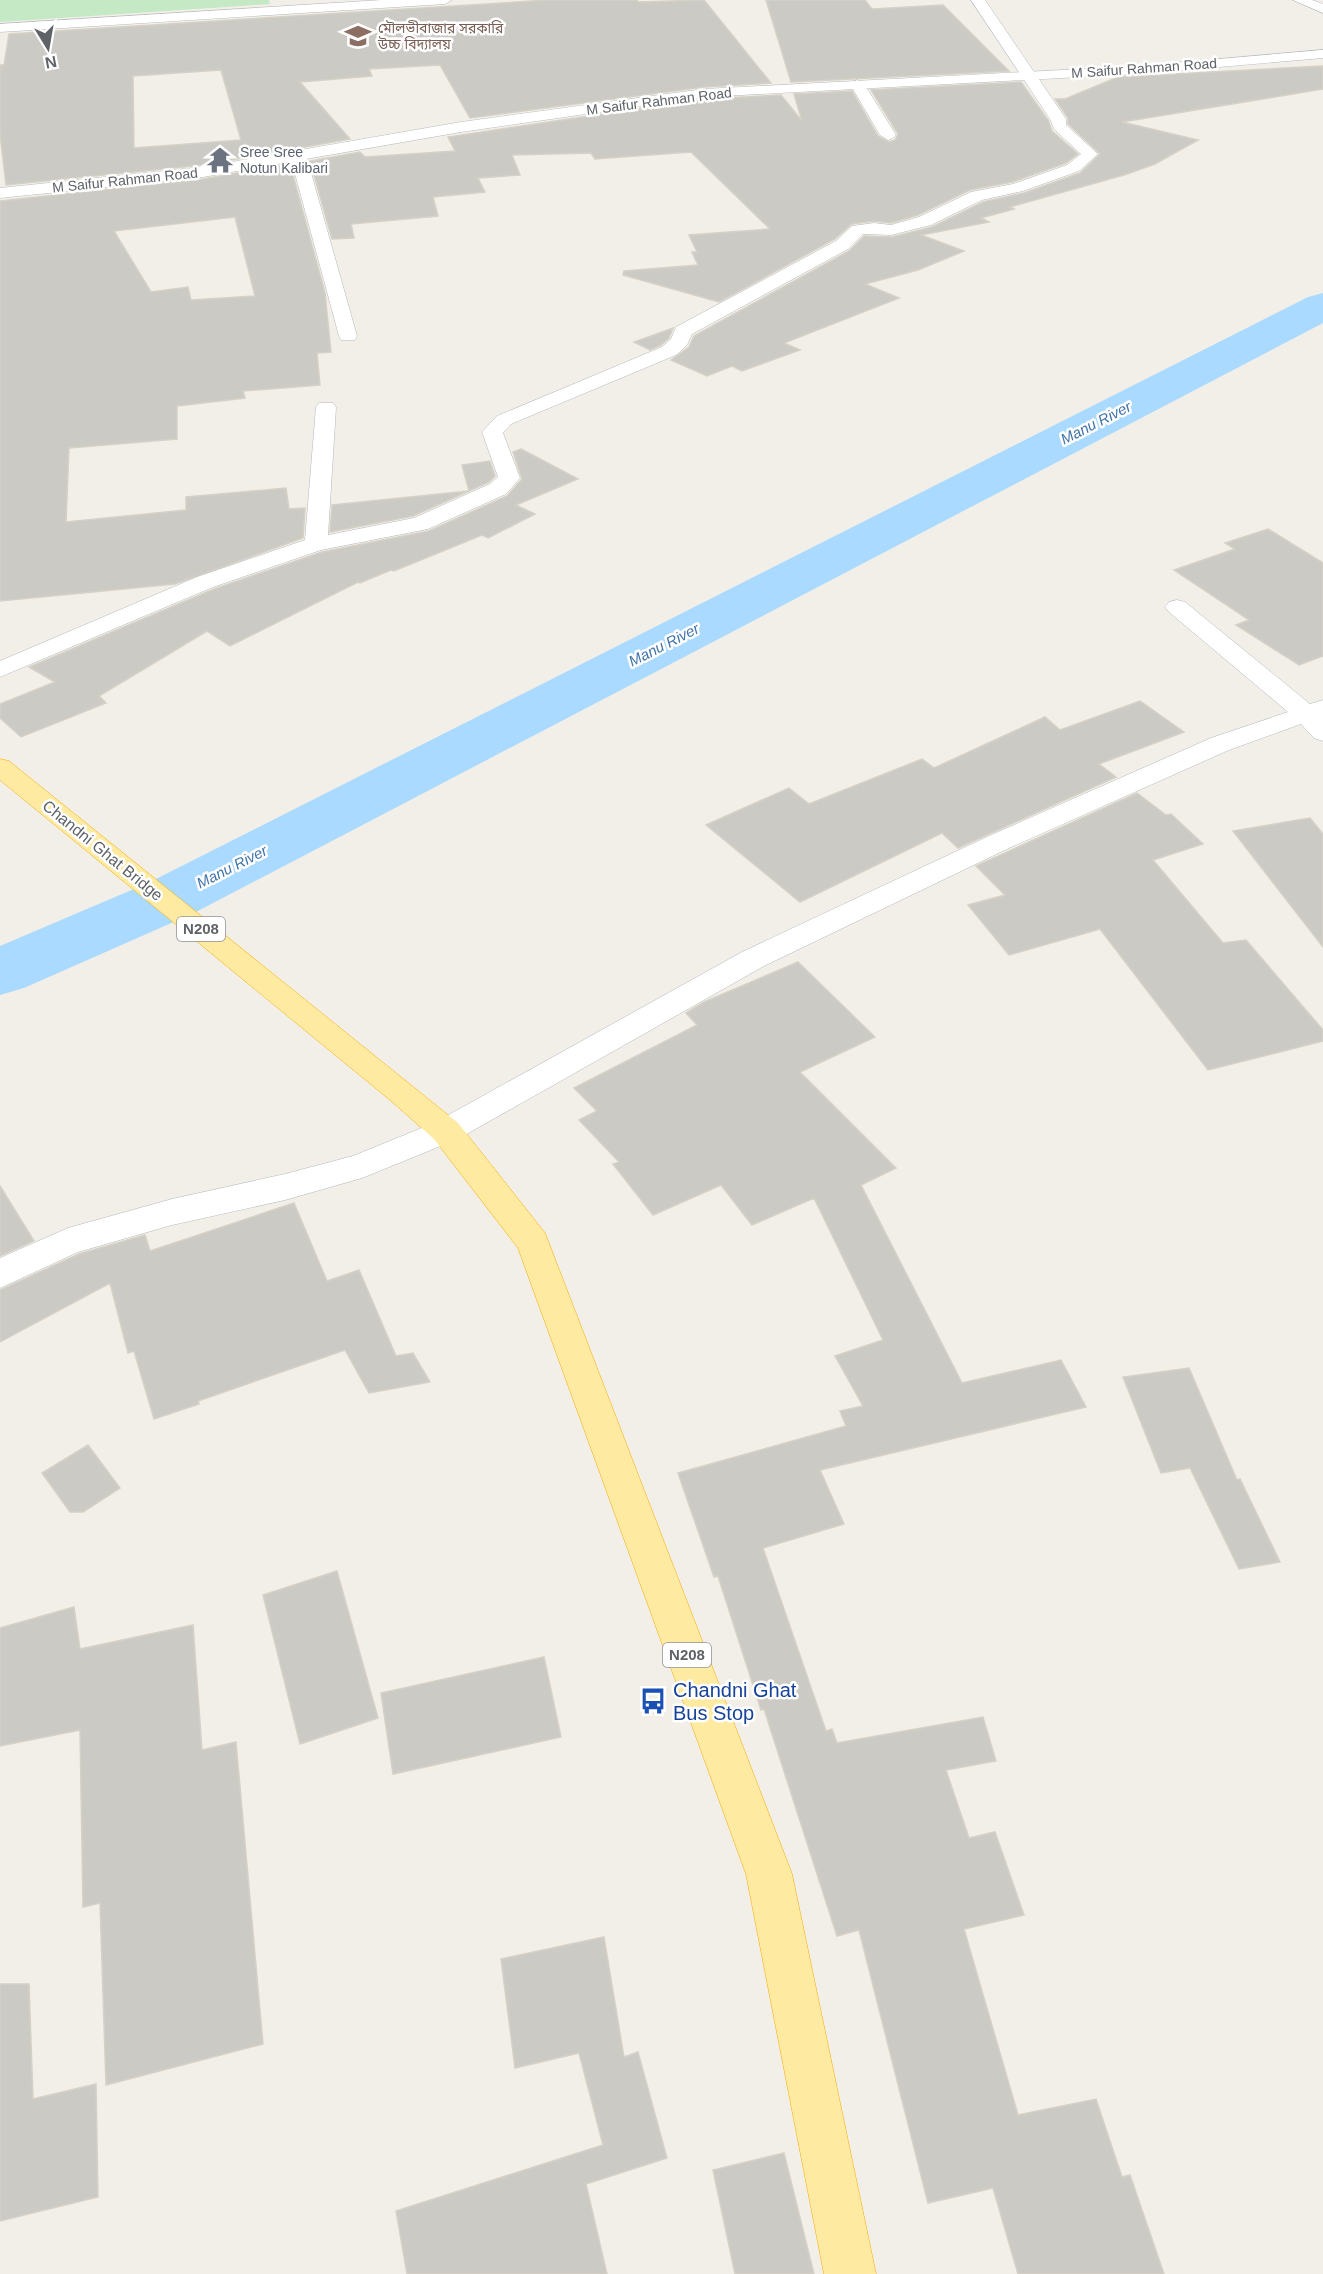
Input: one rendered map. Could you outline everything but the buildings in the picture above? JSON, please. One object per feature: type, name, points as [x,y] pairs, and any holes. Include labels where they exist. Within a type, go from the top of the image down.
[{"type":"highway","name":"Chandni Ghat Bridge","points":[[0,767],[446,1131]]},
{"type":"highway","name":"N208","points":[[446,1131],[533,1243],[769,1874],[850,2274]]},
{"type":"street","points":[[0,28],[445,0]]},
{"type":"street","points":[[0,670],[205,582],[316,544],[420,524],[498,489],[509,478],[492,432],[504,420],[669,351],[680,341],[683,332],[842,245],[858,230],[874,228],[891,230],[925,221],[976,196],[1017,188],[1072,168],[1090,154],[1059,126],[1058,118],[978,0]]},
{"type":"street","points":[[1300,0],[1323,9]]},
{"type":"street","name":"M Saifur Rahman Road","points":[[0,193],[203,172],[461,127],[705,93],[1030,76],[1323,54]]},
{"type":"street","points":[[857,84],[888,135]]},
{"type":"street","points":[[298,155],[348,336]]},
{"type":"street","points":[[316,544],[326,407]]},
{"type":"street","points":[[1177,607],[1317,718]]},
{"type":"street","points":[[0,1274],[68,1241],[172,1212],[285,1187],[362,1166],[446,1131],[753,959],[999,842],[1199,753],[1317,718]]},
{"type":"green space","points":[[0,0],[269,0],[270,4],[0,22]]},
{"type":"waterway","name":"Manu River","points":[[0,972],[171,898],[1323,306]]},
{"type":"place","name":"মৌলভীবাজার সরকারি উচ্চ বিদ্যালয়","points":[[358,36]]},
{"type":"place","name":"Sree Sree Notun Kalibari","points":[[220,160]]},
{"type":"place","name":"Chandni Ghat Bus Stop","points":[[653,1701]]}]
